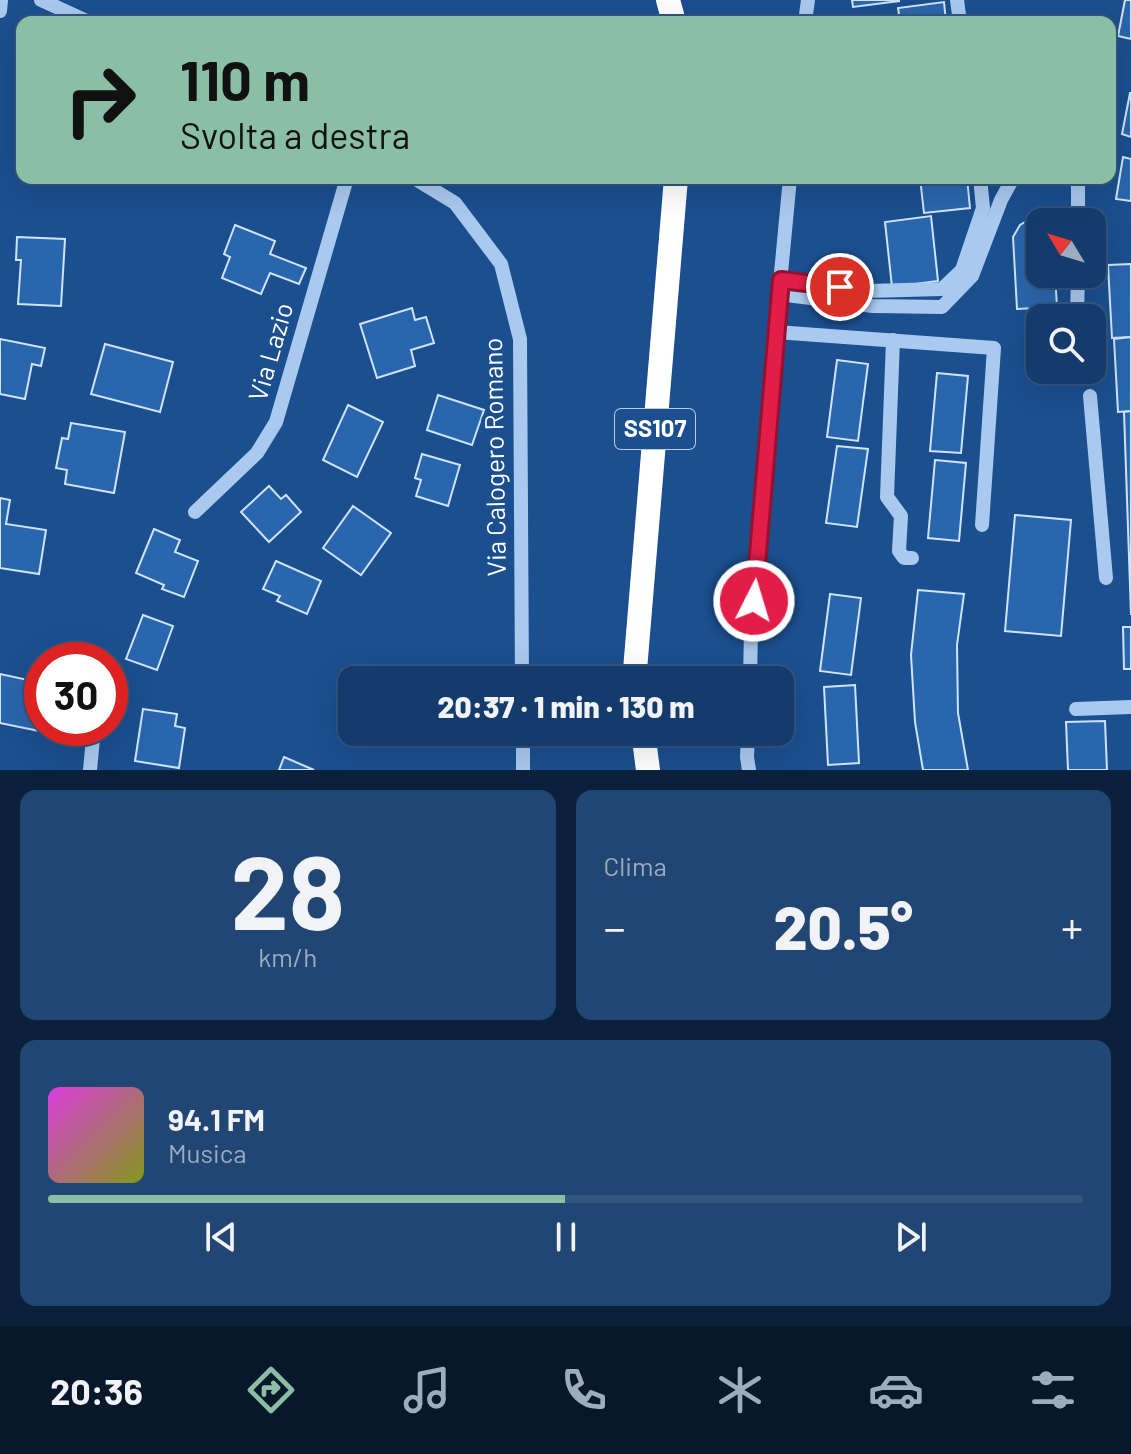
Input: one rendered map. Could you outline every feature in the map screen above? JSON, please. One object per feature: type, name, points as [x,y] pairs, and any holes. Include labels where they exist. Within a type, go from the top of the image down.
[{"type":"highway","name":"SS107","points":[[636,666],[675,184]]},
{"type":"highway","points":[[645,746],[648,770]]},
{"type":"street","points":[[0,11],[1,0]]},
{"type":"street","points":[[41,0],[76,16]]},
{"type":"street","name":"Via Lazio","points":[[195,512],[257,453],[276,422],[345,184]]},
{"type":"street","name":"Via Calogero Romano","points":[[424,184],[455,203],[501,264],[520,339],[522,666]]},
{"type":"street","points":[[750,666],[789,184]]},
{"type":"street","points":[[780,287],[868,291],[942,289],[962,270],[983,208],[981,184]]},
{"type":"street","points":[[780,287],[873,306],[942,307],[972,276],[1010,184]]},
{"type":"street","points":[[1077,184],[1078,208]]},
{"type":"street","points":[[776,332],[994,348],[982,525]]},
{"type":"street","points":[[893,340],[887,497],[901,516],[899,551],[904,558],[912,558]]},
{"type":"street","points":[[1090,396],[1090,482],[1106,578]]},
{"type":"street","points":[[1076,709],[1131,707]]},
{"type":"street","points":[[90,770],[92,746]]},
{"type":"street","points":[[523,746],[523,770]]},
{"type":"street","points":[[747,746],[749,770]]},
{"type":"building","points":[[852,0],[899,0],[899,1],[853,7]]},
{"type":"building","points":[[1125,0],[1131,0],[1131,39],[1118,36]]},
{"type":"building","points":[[944,2],[945,16],[899,16],[898,8]]},
{"type":"building","points":[[1131,93],[1131,137],[1122,134]]},
{"type":"building","points":[[1123,157],[1131,159],[1131,201],[1116,199]]},
{"type":"building","points":[[921,184],[968,184],[970,208],[924,213]]},
{"type":"building","points":[[931,216],[938,281],[892,287],[885,222]]},
{"type":"building","points":[[1026,222],[1026,288],[1056,288],[1057,304],[1026,304],[1026,309],[1017,309],[1013,237],[1020,225]]},
{"type":"building","points":[[235,225],[275,241],[270,254],[306,268],[299,284],[270,273],[261,294],[222,278],[230,257],[224,254]]},
{"type":"building","points":[[17,237],[65,239],[61,306],[18,304],[21,260],[16,260]]},
{"type":"building","points":[[1131,264],[1131,337],[1112,338],[1108,265]]},
{"type":"building","points":[[412,308],[415,320],[426,317],[434,343],[411,350],[415,366],[377,378],[360,324]]},
{"type":"building","points":[[1131,337],[1131,411],[1118,412],[1114,339]]},
{"type":"building","points":[[0,339],[45,348],[41,366],[32,364],[25,399],[0,394]]},
{"type":"building","points":[[105,344],[173,362],[160,412],[91,394]]},
{"type":"building","points":[[837,360],[868,364],[858,441],[827,437]]},
{"type":"building","points":[[937,373],[968,376],[961,453],[930,451]]},
{"type":"building","points":[[438,395],[484,410],[472,445],[427,430]]},
{"type":"building","points":[[348,405],[383,422],[357,477],[323,460]]},
{"type":"building","points":[[1131,411],[1131,615],[1124,412]]},
{"type":"building","points":[[71,423],[125,432],[114,493],[65,484],[67,470],[56,468],[62,438],[68,439]]},
{"type":"building","points":[[837,446],[868,449],[857,527],[826,523]]},
{"type":"building","points":[[422,454],[460,465],[448,506],[416,496],[421,480],[415,478]]},
{"type":"building","points":[[935,460],[966,463],[959,541],[928,538]]},
{"type":"building","points":[[269,486],[281,499],[286,495],[301,512],[269,542],[241,512]]},
{"type":"building","points":[[0,498],[10,500],[6,524],[46,530],[39,574],[0,568]]},
{"type":"building","points":[[353,506],[391,533],[361,575],[323,548]]},
{"type":"building","points":[[1015,515],[1071,520],[1061,636],[1005,631]]},
{"type":"building","points":[[154,529],[180,540],[175,552],[198,561],[184,597],[162,589],[164,585],[136,573]]},
{"type":"building","points":[[276,561],[321,581],[307,614],[277,601],[280,596],[263,589]]},
{"type":"building","points":[[918,590],[964,594],[957,645],[958,713],[968,770],[923,770],[915,722],[911,655]]},
{"type":"building","points":[[830,594],[861,598],[851,675],[820,671]]},
{"type":"building","points":[[143,615],[173,626],[157,670],[128,660]]},
{"type":"building","points":[[1123,627],[1131,627],[1131,669],[1124,669]]},
{"type":"building","points":[[0,674],[24,679],[24,728],[0,723]]},
{"type":"building","points":[[855,685],[859,763],[828,765],[824,687]]},
{"type":"building","points":[[143,709],[177,714],[175,726],[185,728],[179,768],[135,761]]},
{"type":"building","points":[[1105,721],[1107,770],[1068,770],[1066,722]]},
{"type":"building","points":[[284,757],[314,770],[279,770]]},
{"type":"route","points":[[754,601],[781,280],[840,287]]}]
